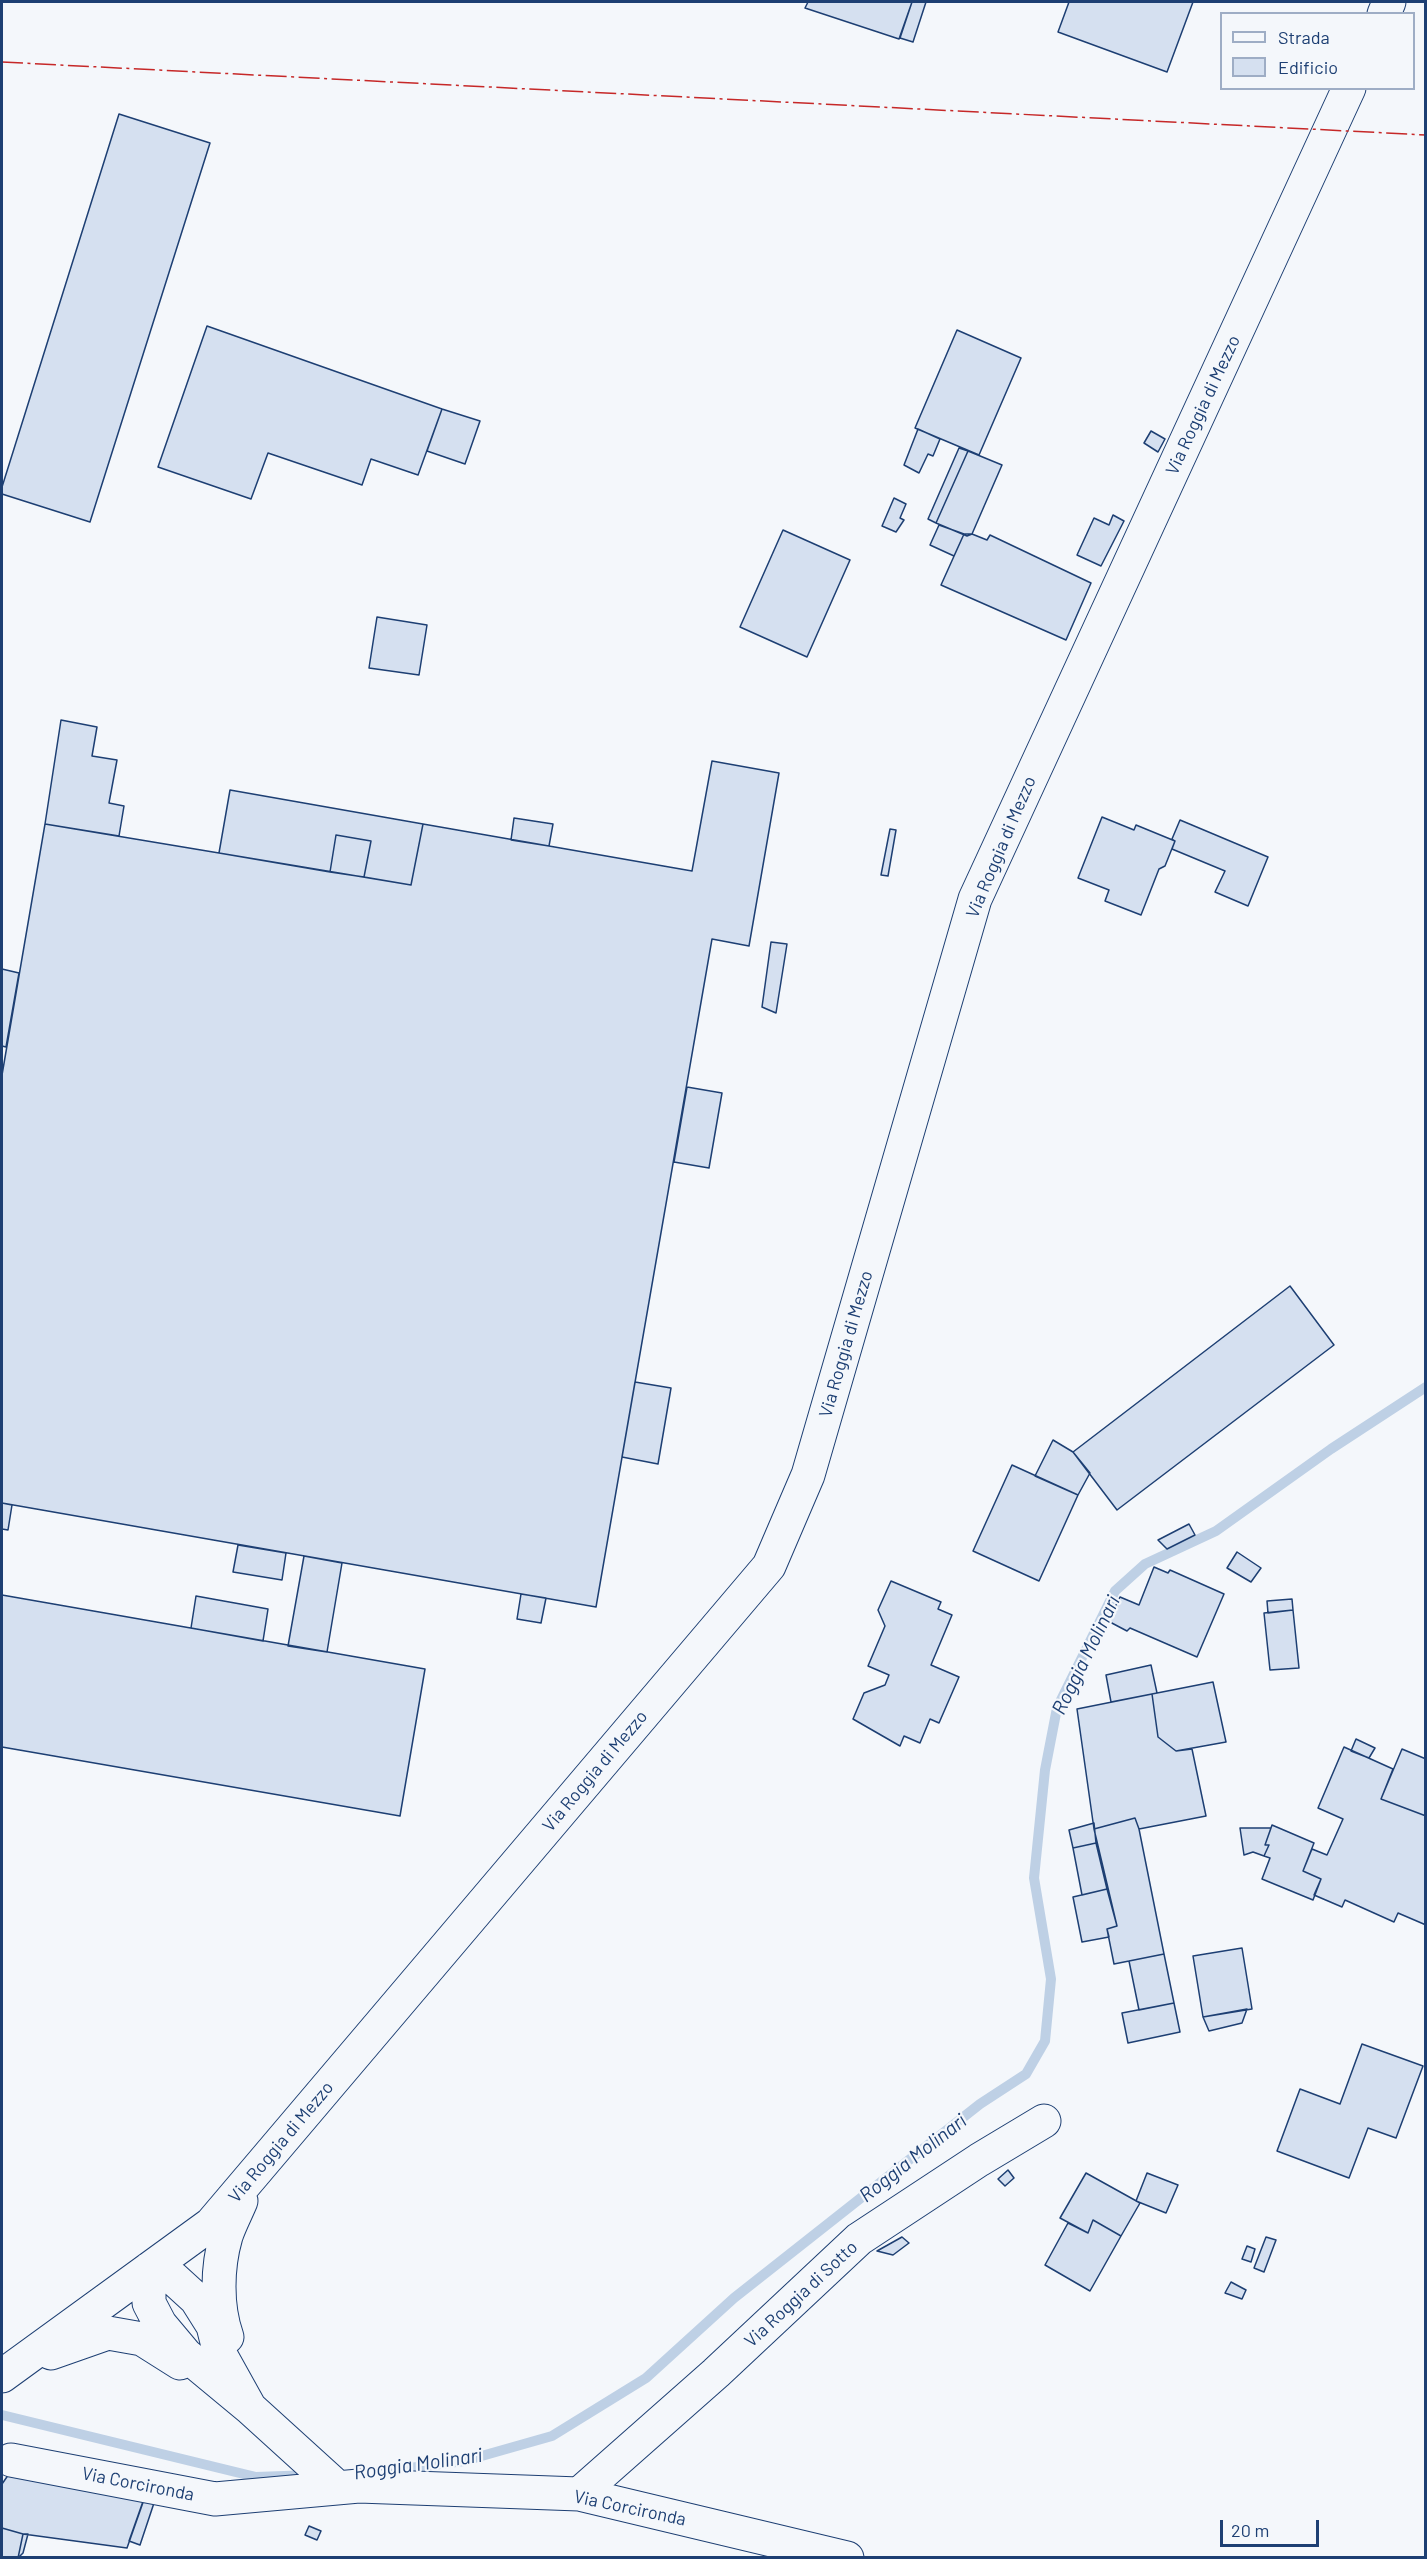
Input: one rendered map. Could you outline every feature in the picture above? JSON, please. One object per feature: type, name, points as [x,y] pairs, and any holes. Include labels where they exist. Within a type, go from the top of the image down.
[{"type":"street","name":"Via Roggia di Mezzo","points":[[2,2376],[211,2224],[769,1566],[808,1475],[975,899],[1348,90]]},
{"type":"street","name":"Via Roggia di Sotto","points":[[579,2494],[716,2373],[860,2239],[979,2160],[1044,2121]]},
{"type":"street","points":[[250,2408],[222,2324],[219,2284],[226,2236],[253,2175]]},
{"type":"street","points":[[250,2408],[220,2354],[213,2326],[196,2299],[173,2278],[149,2268],[149,2303],[160,2324],[186,2355],[250,2408],[337,2487]]},
{"type":"street","points":[[2,2376],[64,2346],[108,2333],[142,2339],[250,2408]]},
{"type":"street","name":"Via Corcironda","points":[[11,2460],[215,2499],[359,2486],[579,2494],[847,2558]]},
{"type":"building","points":[[808,2],[912,2],[899,39],[805,8]]},
{"type":"building","points":[[912,2],[926,2],[913,42],[900,38]]},
{"type":"building","points":[[1069,2],[1193,2],[1167,72],[1058,32]]},
{"type":"building","points":[[119,114],[210,143],[90,522],[2,494],[2,487]]},
{"type":"building","points":[[207,326],[442,409],[418,475],[371,459],[362,485],[268,453],[251,499],[158,467]]},
{"type":"building","points":[[957,330],[1021,358],[979,455],[915,428]]},
{"type":"building","points":[[442,409],[480,421],[465,464],[427,451]]},
{"type":"building","points":[[918,429],[940,439],[933,456],[928,454],[919,473],[904,465]]},
{"type":"building","points":[[1151,431],[1165,439],[1158,452],[1144,443]]},
{"type":"building","points":[[959,448],[968,451],[936,523],[928,519]]},
{"type":"building","points":[[968,451],[1002,465],[972,534],[967,536],[936,523]]},
{"type":"building","points":[[894,498],[906,504],[900,518],[904,520],[896,532],[882,526]]},
{"type":"building","points":[[1113,515],[1124,521],[1101,566],[1077,555],[1094,518],[1109,525]]},
{"type":"building","points":[[939,525],[964,534],[954,556],[930,545]]},
{"type":"building","points":[[783,530],[850,560],[807,657],[740,627]]},
{"type":"building","points":[[964,534],[972,534],[987,540],[990,535],[1091,583],[1066,640],[941,585]]},
{"type":"building","points":[[377,617],[427,625],[419,675],[369,668]]},
{"type":"building","points":[[61,720],[97,727],[92,756],[117,760],[109,803],[124,806],[119,836],[45,824]]},
{"type":"building","points":[[712,761],[779,773],[749,946],[712,939],[596,1607],[2,1503],[2,1075],[45,824],[411,885],[423,824],[692,871]]},
{"type":"building","points":[[230,790],[423,824],[411,885],[364,877],[371,841],[336,835],[330,872],[219,853]]},
{"type":"building","points":[[1102,817],[1134,830],[1136,825],[1175,841],[1165,866],[1159,869],[1141,915],[1105,901],[1109,890],[1078,878]]},
{"type":"building","points":[[514,818],[553,824],[549,846],[511,840]]},
{"type":"building","points":[[1180,820],[1268,857],[1248,906],[1215,892],[1225,871],[1172,849],[1175,841],[1172,839]]},
{"type":"building","points":[[890,829],[896,830],[888,876],[881,875]]},
{"type":"building","points":[[336,835],[371,841],[364,877],[330,872]]},
{"type":"building","points":[[771,942],[787,944],[776,1013],[762,1007]]},
{"type":"building","points":[[2,969],[19,973],[6,1047],[2,1046]]},
{"type":"building","points":[[687,1087],[722,1093],[709,1168],[674,1162]]},
{"type":"building","points":[[1290,1286],[1334,1345],[1117,1510],[1073,1452]]},
{"type":"building","points":[[635,1382],[671,1388],[658,1464],[622,1457]]},
{"type":"building","points":[[1053,1440],[1073,1452],[1090,1473],[1078,1495],[1035,1476]]},
{"type":"building","points":[[1012,1465],[1078,1495],[1039,1581],[973,1551]]},
{"type":"building","points":[[2,1503],[12,1505],[8,1530],[2,1529]]},
{"type":"building","points":[[1189,1524],[1195,1535],[1167,1549],[1158,1540]]},
{"type":"building","points":[[238,1545],[286,1553],[282,1580],[233,1572]]},
{"type":"building","points":[[1237,1552],[1261,1568],[1251,1582],[1227,1568]]},
{"type":"building","points":[[304,1556],[342,1563],[327,1652],[288,1646]]},
{"type":"building","points":[[1154,1567],[1168,1573],[1170,1570],[1224,1594],[1197,1657],[1130,1628],[1127,1631],[1108,1621],[1120,1597],[1139,1605]]},
{"type":"building","points":[[891,1581],[941,1602],[938,1609],[952,1615],[931,1665],[959,1677],[939,1723],[930,1719],[920,1743],[904,1736],[900,1746],[853,1719],[864,1693],[885,1685],[889,1675],[868,1666],[885,1626],[878,1610]]},
{"type":"building","points":[[521,1594],[546,1598],[541,1623],[517,1619]]},
{"type":"building","points":[[2,1595],[425,1669],[400,1816],[2,1747]]},
{"type":"building","points":[[196,1596],[268,1609],[263,1641],[191,1628]]},
{"type":"building","points":[[1292,1599],[1293,1610],[1268,1613],[1267,1601]]},
{"type":"building","points":[[1293,1610],[1299,1668],[1270,1670],[1264,1613]]},
{"type":"building","points":[[1151,1665],[1157,1693],[1111,1702],[1106,1675]]},
{"type":"building","points":[[1213,1682],[1226,1742],[1176,1751],[1158,1737],[1152,1694]]},
{"type":"building","points":[[1152,1694],[1158,1737],[1176,1751],[1192,1749],[1206,1816],[1139,1829],[1135,1818],[1094,1829],[1077,1709]]},
{"type":"building","points":[[1356,1739],[1375,1748],[1369,1758],[1351,1751]]},
{"type":"building","points":[[1344,1747],[1393,1769],[1381,1799],[1426,1816],[1426,1925],[1398,1913],[1394,1922],[1345,1900],[1342,1907],[1314,1895],[1321,1879],[1303,1871],[1312,1849],[1327,1855],[1343,1819],[1318,1808]]},
{"type":"building","points":[[1402,1749],[1426,1759],[1426,1816],[1381,1799]]},
{"type":"building","points":[[1135,1818],[1164,1954],[1114,1964],[1107,1929],[1117,1926],[1094,1829]]},
{"type":"building","points":[[1094,1823],[1096,1843],[1073,1848],[1069,1830]]},
{"type":"building","points":[[1272,1825],[1314,1843],[1303,1871],[1321,1879],[1313,1900],[1262,1879],[1270,1858],[1264,1856],[1269,1845],[1265,1845]]},
{"type":"building","points":[[1240,1828],[1271,1828],[1265,1845],[1269,1845],[1264,1856],[1253,1852],[1244,1855]]},
{"type":"building","points":[[1096,1843],[1107,1889],[1082,1895],[1073,1848]]},
{"type":"building","points":[[1107,1889],[1117,1926],[1107,1929],[1109,1937],[1082,1942],[1073,1897]]},
{"type":"building","points":[[1242,1948],[1252,2009],[1203,2017],[1193,1956]]},
{"type":"building","points":[[1164,1954],[1174,2003],[1139,2010],[1129,1961]]},
{"type":"building","points":[[1174,2003],[1180,2032],[1128,2043],[1122,2013]]},
{"type":"building","points":[[1247,2009],[1242,2023],[1209,2031],[1203,2017]]},
{"type":"building","points":[[1362,2044],[1423,2066],[1396,2138],[1368,2128],[1349,2178],[1277,2151],[1300,2089],[1340,2104]]},
{"type":"building","points":[[1008,2170],[1014,2178],[1005,2186],[998,2179]]},
{"type":"building","points":[[1086,2173],[1140,2203],[1121,2236],[1093,2220],[1088,2233],[1060,2218]]},
{"type":"building","points":[[1147,2173],[1178,2185],[1166,2213],[1136,2201]]},
{"type":"building","points":[[1093,2220],[1121,2236],[1090,2291],[1045,2265],[1068,2223],[1088,2233]]},
{"type":"building","points":[[902,2237],[909,2243],[893,2255],[877,2251]]},
{"type":"building","points":[[1266,2237],[1276,2240],[1264,2272],[1254,2268]]},
{"type":"building","points":[[1247,2246],[1255,2249],[1251,2262],[1242,2259]]},
{"type":"building","points":[[1231,2282],[1246,2290],[1242,2299],[1225,2293]]},
{"type":"building","points":[[11,2471],[147,2491],[127,2548],[23,2534],[2,2528],[2,2484]]},
{"type":"building","points":[[146,2493],[156,2497],[140,2545],[129,2541]]},
{"type":"building","points":[[309,2526],[321,2531],[317,2540],[305,2535]]},
{"type":"building","points":[[2,2528],[23,2534],[18,2558],[2,2558]]},
{"type":"building","points":[[23,2534],[28,2534],[23,2553],[18,2558]]},
{"type":"waterway","name":"Roggia Molinari","points":[[378,2472],[464,2461],[552,2436],[646,2378],[734,2298],[980,2104],[1026,2074],[1045,2041],[1051,1979],[1034,1878],[1045,1770],[1057,1708],[1115,1591],[1145,1564],[1216,1531],[1331,1449],[1426,1387]]},
{"type":"waterway","name":"Roggia Molinari","points":[[2,2415],[256,2477],[312,2475]]},
{"type":"power","points":[[2,62],[1426,135]]}]
